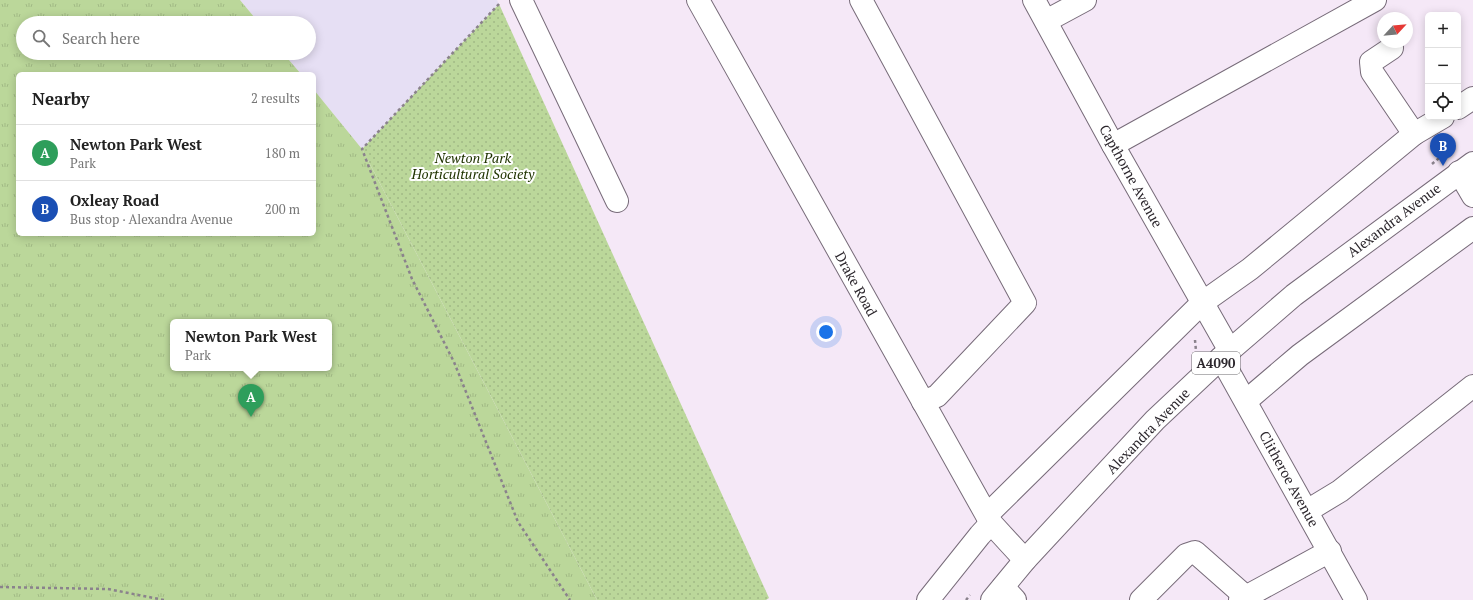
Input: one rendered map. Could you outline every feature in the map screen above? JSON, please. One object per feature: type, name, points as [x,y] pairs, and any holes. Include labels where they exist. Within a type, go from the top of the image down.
[{"type":"street","name":"Drake Road","points":[[698,0],[989,519],[1025,560]]},
{"type":"street","points":[[861,0],[1025,303],[937,396],[923,402]]},
{"type":"street","name":"Capthorne Avenue","points":[[1034,0],[1113,145],[1202,303],[1225,355]]},
{"type":"street","points":[[1046,21],[1085,0]]},
{"type":"street","points":[[1113,145],[1375,0]]},
{"type":"street","points":[[519,1],[617,202]]},
{"type":"street","points":[[1392,48],[1371,62],[1372,72],[1414,134]]},
{"type":"street","points":[[1461,106],[1473,98]]},
{"type":"street","points":[[928,600],[980,535],[989,519],[1202,303],[1250,269],[1414,134],[1438,120]]},
{"type":"street","points":[[1466,167],[1473,196]]},
{"type":"street","name":"Alexandra Avenue","points":[[1003,596],[1025,560],[1155,420],[1225,355],[1294,294],[1466,167]]},
{"type":"street","points":[[1246,401],[1300,355],[1473,228]]},
{"type":"street","name":"Clitheroe Avenue","points":[[1225,355],[1246,401],[1356,600]]},
{"type":"street","points":[[1307,511],[1340,491],[1473,386]]},
{"type":"street","points":[[1141,600],[1186,555],[1195,552],[1243,598],[1330,551]]},
{"type":"path","points":[[519,1],[362,149],[412,279],[454,362],[518,522],[570,600]]},
{"type":"path","points":[[0,587],[108,589],[164,600]]},
{"type":"shaded area","points":[[240,0],[497,0],[499,4],[362,149],[316,92],[316,72],[299,72],[289,60],[316,60],[316,16],[253,16]]},
{"type":"green space","points":[[0,0],[240,0],[253,16],[16,16],[16,60],[289,60],[299,72],[16,72],[16,236],[316,236],[316,92],[362,149],[597,600],[0,600]]},
{"type":"green space","name":"Newton Park Horticultural Society","points":[[499,4],[769,598],[766,600],[597,600],[362,149]]},
{"type":"place","name":"Oxleay Road","points":[[1443,166]]},
{"type":"place","name":"Newton Park West","points":[[251,417]]}]
